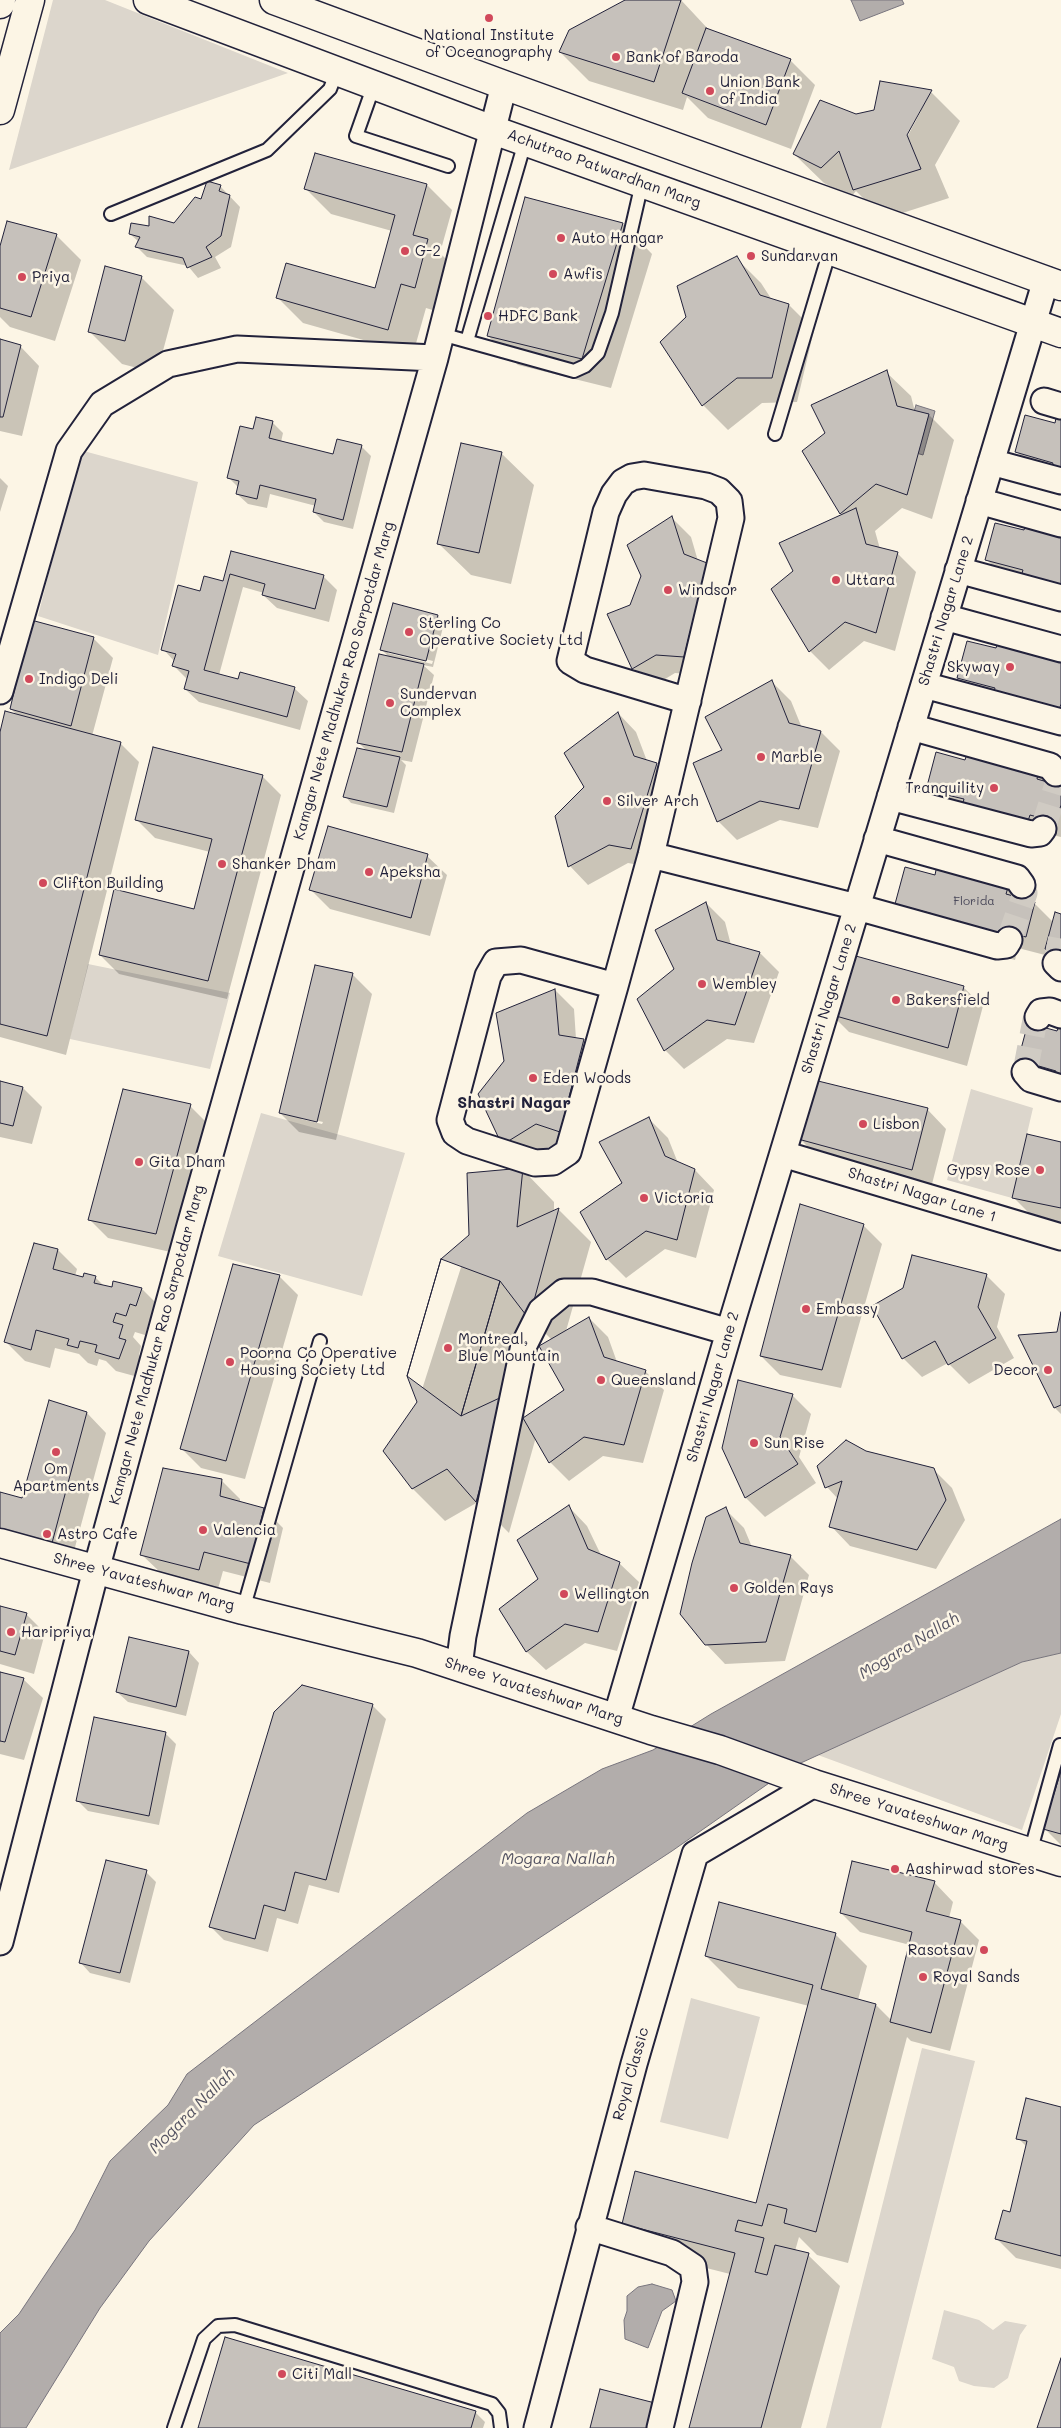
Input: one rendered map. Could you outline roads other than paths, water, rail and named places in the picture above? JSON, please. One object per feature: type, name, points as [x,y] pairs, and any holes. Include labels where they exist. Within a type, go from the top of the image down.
[{"type":"main road","points":[[0,4],[1,0]]},
{"type":"main road","points":[[0,110],[30,0]]},
{"type":"main road","name":"Achutrao Patwardhan Marg","points":[[148,0],[525,142],[1061,333]]},
{"type":"main road","points":[[274,0],[1053,283]]},
{"type":"main road","name":"Shree Yavateshwar Marg","points":[[0,1543],[243,1610],[417,1653],[651,1730],[720,1750],[805,1781],[1061,1862]]},
{"type":"street","name":"Kamgar Nete Madhukar Rao Sarpotdar Marg","points":[[0,1942],[96,1570],[191,1219],[435,358],[504,85]]},
{"type":"street","name":"Shastri Nagar Lane 2","points":[[616,1718],[782,1154],[1033,323],[1053,283]]},
{"type":"street","points":[[0,691],[69,451],[102,404],[168,364],[237,349],[435,358]]},
{"type":"street","points":[[991,462],[1061,481]]},
{"type":"street","points":[[614,986],[521,960],[496,962],[488,976],[450,1120],[455,1133],[467,1141],[535,1163],[554,1162],[568,1152],[651,855],[688,701],[731,518],[729,501],[719,491],[706,486],[644,476],[632,477],[623,482],[614,494],[606,512],[570,661],[585,670],[688,701]]},
{"type":"street","points":[[979,501],[1061,524]]},
{"type":"street","points":[[958,570],[1061,598]]},
{"type":"street","points":[[944,617],[1061,649]]},
{"type":"street","points":[[924,685],[1061,722]]},
{"type":"street","points":[[911,726],[1050,766],[1056,773]]},
{"type":"street","points":[[890,797],[1031,834],[1040,833],[1043,829]]},
{"type":"street","points":[[877,839],[1017,878],[1022,885]]},
{"type":"street","points":[[651,855],[857,907],[997,946],[1006,945],[1010,940]]},
{"type":"street","points":[[1025,1072],[1031,1079],[1061,1088]]},
{"type":"street","name":"Shastri Nagar Lane 1","points":[[782,1154],[1061,1237]]},
{"type":"street","points":[[459,1666],[463,1636],[524,1345],[541,1311],[564,1292],[592,1292],[729,1332]]},
{"type":"street","name":"Royal Classic","points":[[536,2428],[589,2227],[695,1854],[805,1781]]},
{"type":"street","points":[[589,2227],[672,2253],[693,2268],[695,2282],[660,2428]]},
{"type":"lane","points":[[111,214],[268,150],[330,89],[337,71]]},
{"type":"lane","points":[[374,85],[356,136],[448,166]]},
{"type":"lane","points":[[468,341],[525,142]]},
{"type":"lane","points":[[441,334],[574,371],[585,366],[598,352],[612,313],[642,183]]},
{"type":"lane","points":[[775,434],[830,250]]},
{"type":"lane","points":[[243,1610],[320,1341]]},
{"type":"lane","points":[[1030,1853],[1060,1745]]},
{"type":"lane","points":[[174,2428],[204,2339],[218,2326],[235,2325],[492,2404],[499,2413],[502,2428]]},
{"type":"water","points":[[851,0],[902,0],[904,4],[860,21]]},
{"type":"water","points":[[916,405],[935,411],[923,455],[903,449]]},
{"type":"water","name":"Mogara Nallah","points":[[1061,1519],[1061,1653],[1022,1662],[792,1767],[672,1851],[254,2125],[149,2241],[100,2308],[26,2428],[0,2428],[0,2333],[19,2314],[75,2230],[110,2161],[168,2105],[187,2074],[527,1813],[602,1769],[653,1750],[711,1714]]},
{"type":"water","points":[[652,2284],[672,2290],[676,2301],[662,2311],[648,2348],[625,2339],[624,2320],[627,2311],[627,2296],[638,2287]]},
{"type":"tunnel","points":[[1043,829],[1058,781],[1056,773]]},
{"type":"tunnel","points":[[1009,940],[1025,893],[1022,885]]},
{"type":"tunnel","points":[[1056,963],[1061,936]]},
{"type":"tunnel","points":[[1025,1072],[1035,1020],[1038,1017]]},
{"type":"place","name":"National Institute of Oceanography","points":[[489,18]]},
{"type":"place","name":"Bank of Baroda","points":[[616,57]]},
{"type":"place","name":"Union Bank of India","points":[[710,91]]},
{"type":"place","name":"Auto Hangar","points":[[561,238]]},
{"type":"place","name":"G-2","points":[[405,251]]},
{"type":"place","name":"Sundarvan","points":[[751,256]]},
{"type":"place","name":"Awfis","points":[[553,274]]},
{"type":"place","name":"Priya","points":[[22,277]]},
{"type":"place","name":"HDFC Bank","points":[[488,316]]},
{"type":"place","name":"Uttara","points":[[836,580]]},
{"type":"place","name":"Windsor","points":[[668,590]]},
{"type":"place","name":"Sterling Co Operative Society Ltd","points":[[409,632]]},
{"type":"place","name":"Skyway","points":[[1010,667]]},
{"type":"place","name":"Indigo Deli","points":[[29,679]]},
{"type":"place","name":"Sundervan Complex","points":[[390,703]]},
{"type":"place","name":"Marble","points":[[761,757]]},
{"type":"place","name":"Tranquility","points":[[994,788]]},
{"type":"place","name":"Silver Arch","points":[[607,801]]},
{"type":"place","name":"Shanker Dham","points":[[222,864]]},
{"type":"place","name":"Apeksha","points":[[369,872]]},
{"type":"place","name":"Clifton Building","points":[[43,883]]},
{"type":"place","name":"Wembley","points":[[702,984]]},
{"type":"place","name":"Bakersfield","points":[[896,1000]]},
{"type":"place","name":"Eden Woods","points":[[533,1078]]},
{"type":"place","name":"Lisbon","points":[[863,1124]]},
{"type":"place","name":"Gita Dham","points":[[139,1162]]},
{"type":"place","name":"Gypsy Rose","points":[[1040,1170]]},
{"type":"place","name":"Victoria","points":[[644,1198]]},
{"type":"place","name":"Embassy","points":[[806,1309]]},
{"type":"place","name":"Montreal, Blue Mountain","points":[[448,1348]]},
{"type":"place","name":"Poorna Co Operative Housing Society Ltd","points":[[230,1362]]},
{"type":"place","name":"Decor","points":[[1048,1370]]},
{"type":"place","name":"Queensland","points":[[601,1380]]},
{"type":"place","name":"Sun Rise","points":[[754,1443]]},
{"type":"place","name":"Om Apartments","points":[[56,1452]]},
{"type":"place","name":"Valencia","points":[[203,1530]]},
{"type":"place","name":"Astro Cafe","points":[[47,1534]]},
{"type":"place","name":"Golden Rays","points":[[734,1588]]},
{"type":"place","name":"Wellington","points":[[564,1594]]},
{"type":"place","name":"Haripriya","points":[[11,1632]]},
{"type":"place","name":"Aashirwad stores","points":[[895,1869]]},
{"type":"place","name":"Rasotsav","points":[[984,1950]]},
{"type":"place","name":"Royal Sands","points":[[923,1977]]},
{"type":"place","name":"Citi Mall","points":[[282,2374]]},
{"type":"district","name":"Shastri Nagar","points":[[514,1103]]}]
